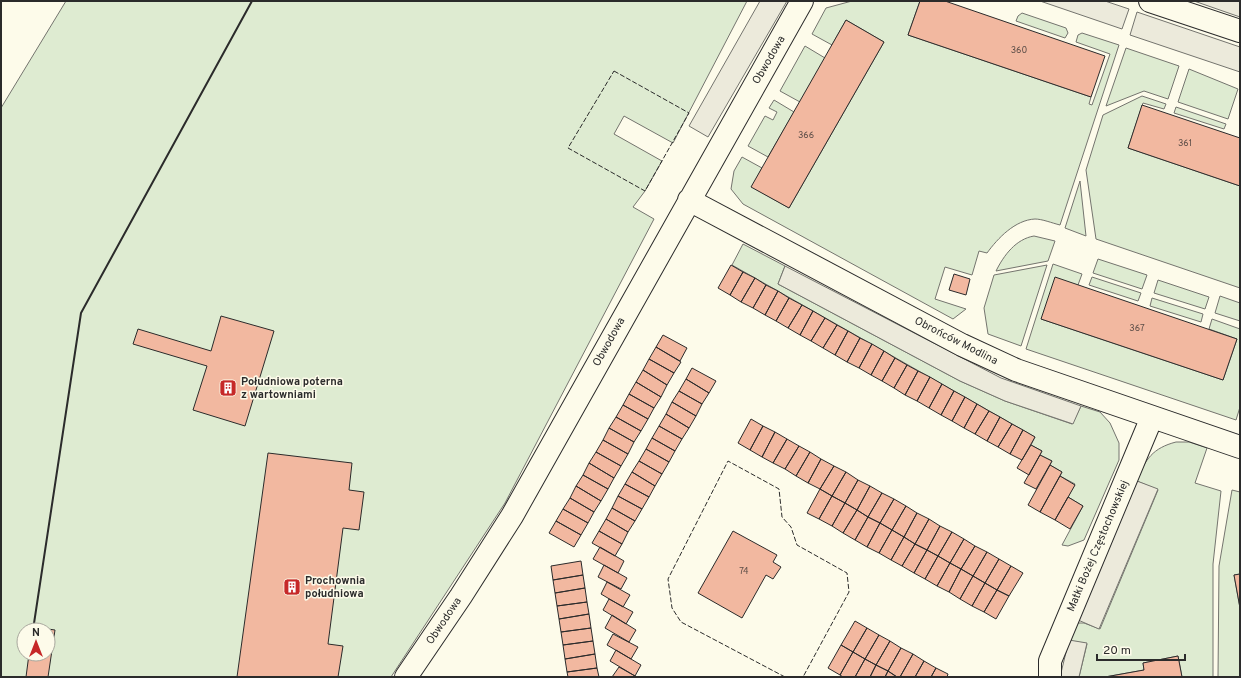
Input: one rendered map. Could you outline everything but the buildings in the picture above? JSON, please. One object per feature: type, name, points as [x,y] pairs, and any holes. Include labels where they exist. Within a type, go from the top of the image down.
[{"type":"street","name":"Obwodowa","points":[[406,677],[461,596],[512,516],[688,200],[802,1]]},
{"type":"street","points":[[1150,1],[1240,31]]},
{"type":"street","name":"Obrońców Modlina","points":[[688,200],[982,355],[1016,370],[1240,447]]},
{"type":"street","name":"Matki Bożej Częstochowskiej","points":[[1050,677],[1050,661],[1152,417]]},
{"type":"green space","points":[[66,1],[747,1],[673,143],[624,116],[614,134],[662,161],[645,191],[633,207],[654,219],[505,503],[391,677],[1,677],[1,108]]},
{"type":"green space","points":[[852,1],[920,1],[908,35],[1091,97],[1089,104],[1092,105],[1110,54],[1076,42],[1078,35],[1082,33],[1119,45],[1060,225],[1035,219],[1028,220],[1014,226],[996,242],[987,253],[979,251],[972,275],[945,267],[935,299],[966,309],[953,319],[743,204],[731,189],[734,171],[742,157],[762,168],[752,187],[789,208],[884,42],[846,20],[832,45],[812,34],[826,8]]},
{"type":"green space","points":[[1022,13],[1066,28],[1068,33],[1065,38],[1016,21],[1018,16]]},
{"type":"green space","points":[[805,46],[825,58],[800,102],[780,91]]},
{"type":"green space","points":[[1126,48],[1179,66],[1168,99],[1144,91],[1106,106]]},
{"type":"green space","points":[[1189,69],[1238,89],[1228,119],[1178,102]]},
{"type":"green space","points":[[1142,96],[1166,104],[1164,109],[1143,103],[1128,148],[1240,186],[1240,288],[1096,239],[1086,170],[1103,115]]},
{"type":"green space","points":[[774,100],[794,112],[768,157],[748,146],[765,116],[773,120],[777,112],[769,108]]},
{"type":"green space","points":[[1176,107],[1226,124],[1224,129],[1174,113]]},
{"type":"green space","points":[[1080,181],[1086,236],[1065,228]]},
{"type":"green space","points":[[1034,236],[1055,241],[1048,261],[996,271],[1003,259],[1016,244],[1022,240]]},
{"type":"green space","points":[[743,244],[785,266],[778,284],[960,381],[1005,401],[1072,424],[1081,406],[1100,412],[1110,423],[1119,443],[1119,460],[1084,540],[1068,546],[1062,545],[1083,506],[1068,497],[1075,484],[1060,476],[1062,472],[1050,465],[1052,461],[1040,455],[1042,451],[1031,445],[1035,437],[732,265]]},
{"type":"green space","points":[[1098,259],[1147,275],[1142,289],[1093,273]]},
{"type":"green space","points":[[1053,264],[1082,274],[1078,285],[1041,319],[1223,380],[1237,339],[1209,329],[1212,319],[1240,329],[1240,407],[1236,420],[1026,349]]},
{"type":"green space","points":[[1047,265],[1021,346],[988,334],[984,308],[994,275]]},
{"type":"green space","points":[[1092,277],[1141,293],[1138,301],[1089,285]]},
{"type":"green space","points":[[1158,280],[1209,297],[1205,309],[1154,293]]},
{"type":"green space","points":[[1220,296],[1240,303],[1240,321],[1215,313]]},
{"type":"green space","points":[[1152,298],[1203,314],[1201,322],[1150,306]]},
{"type":"green space","points":[[1176,442],[1189,442],[1207,448],[1195,483],[1221,491],[1213,564],[1213,677],[1182,677],[1178,656],[1143,663],[1144,670],[1105,677],[1079,677],[1087,644],[1069,641],[1077,623],[1084,623],[1100,629],[1158,490],[1137,481],[1140,473],[1143,466],[1156,451],[1168,444]]},
{"type":"green space","points":[[1232,490],[1240,492],[1240,574],[1234,575],[1240,608],[1240,677],[1218,677],[1219,566]]},
{"type":"shaded area","points":[[760,1],[787,1],[708,137],[689,126]]},
{"type":"shaded area","points":[[1040,1],[1105,1],[1129,9],[1122,29]]},
{"type":"shaded area","points":[[1194,1],[1240,1],[1240,17]]},
{"type":"shaded area","points":[[1137,12],[1240,47],[1240,72],[1130,35]]},
{"type":"shaded area","points":[[785,266],[1001,378],[1081,406],[1073,424],[1005,401],[960,381],[778,284]]},
{"type":"shaded area","points":[[1137,481],[1158,489],[1099,629],[1078,620]]},
{"type":"shaded area","points":[[1069,640],[1087,643],[1079,677],[1060,677]]},
{"type":"fence","points":[[614,71],[689,113],[645,191],[568,148],[614,71]]},
{"type":"fence","points":[[785,677],[681,622],[672,608],[668,579],[728,461],[779,489],[782,517],[791,527],[797,545],[847,573],[849,592],[803,677]]},
{"type":"wall","points":[[34,622],[81,313],[252,1]]},
{"type":"place","name":"Południowa poterna z wartowniami","points":[[228,388]]},
{"type":"place","name":"Prochownia południowa","points":[[292,587]]}]
